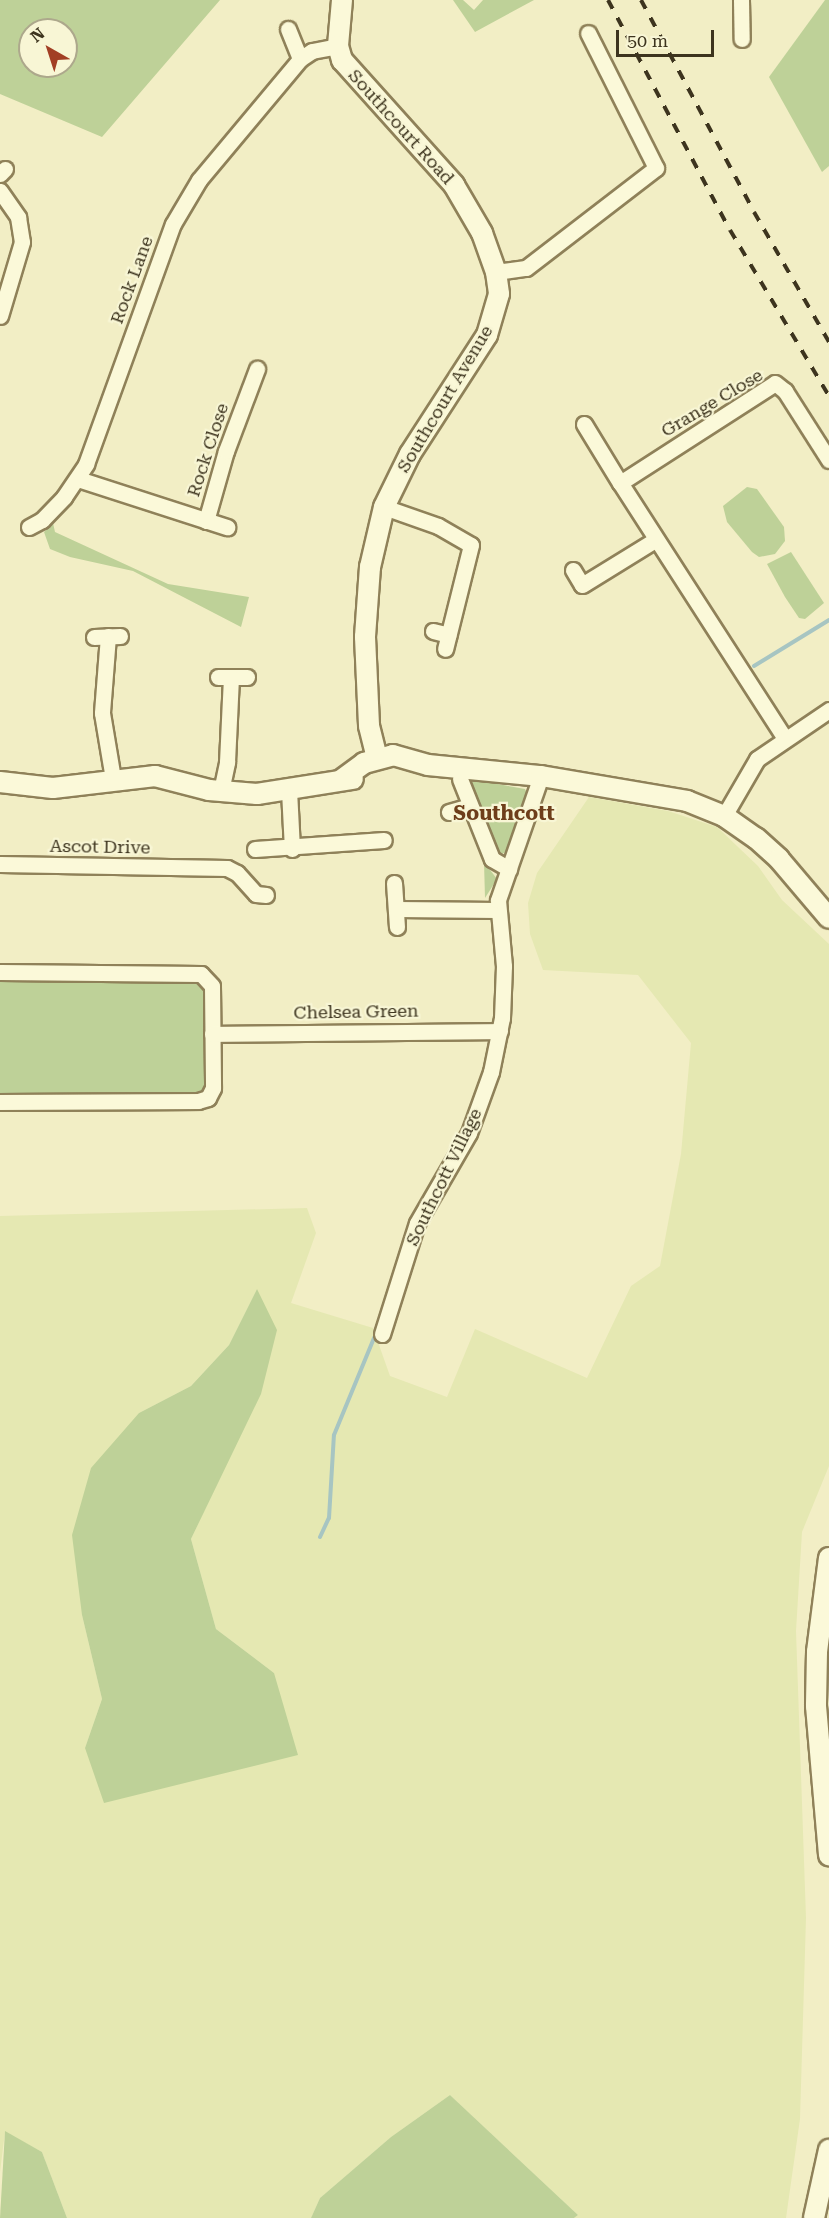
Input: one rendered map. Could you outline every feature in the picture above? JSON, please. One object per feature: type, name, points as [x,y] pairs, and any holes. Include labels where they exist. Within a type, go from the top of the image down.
[{"type":"street","points":[[338,46],[342,0]]},
{"type":"street","points":[[741,0],[742,39]]},
{"type":"street","points":[[288,29],[300,59]]},
{"type":"street","points":[[496,272],[526,268],[656,168],[588,33]]},
{"type":"street","name":"Rock Lane","points":[[29,527],[42,520],[78,479],[97,437],[173,224],[199,180],[300,59],[312,51],[338,46]]},
{"type":"street","name":"Southcourt Road","points":[[338,46],[350,71],[454,185],[478,226],[496,272]]},
{"type":"street","points":[[0,191],[13,206],[22,236],[0,314]]},
{"type":"street","name":"Southcourt Avenue","points":[[377,759],[369,726],[365,637],[370,567],[384,507],[410,454],[488,335],[499,294],[496,272]]},
{"type":"street","name":"Rock Close","points":[[206,521],[255,394],[256,369]]},
{"type":"street","name":"Grange Close","points":[[620,483],[775,383],[785,391],[829,460]]},
{"type":"street","points":[[584,424],[655,540],[734,655],[784,737]]},
{"type":"street","name":"Rock Close","points":[[78,479],[227,527]]},
{"type":"street","points":[[384,507],[438,526],[471,545],[447,642],[433,631]]},
{"type":"street","points":[[573,570],[582,585],[655,540]]},
{"type":"street","points":[[107,636],[102,713],[113,779]]},
{"type":"street","points":[[221,791],[227,762],[232,677]]},
{"type":"street","points":[[724,816],[757,759],[784,737],[829,710]]},
{"type":"street","points":[[0,782],[53,788],[113,779],[155,776],[221,791],[257,794],[341,780],[364,763],[377,759],[409,770],[428,765],[541,776],[646,792],[687,801],[724,816],[779,859],[829,918]]},
{"type":"street","name":"Southcott Village","points":[[382,1334],[417,1223],[469,1133],[491,1072],[500,1031],[504,966],[496,910],[541,776]]},
{"type":"street","points":[[460,779],[492,859],[508,869]]},
{"type":"street","points":[[289,790],[292,849]]},
{"type":"street","points":[[449,812],[470,806]]},
{"type":"street","points":[[255,849],[292,849],[384,840]]},
{"type":"street","name":"Ascot Drive","points":[[0,864],[200,875],[227,868],[237,873],[256,894],[266,895]]},
{"type":"street","points":[[394,883],[397,927]]},
{"type":"street","points":[[397,909],[496,910]]},
{"type":"street","points":[[0,972],[212,973],[213,1088],[213,1102],[0,1102]]},
{"type":"street","name":"Chelsea Green","points":[[212,1034],[500,1031]]},
{"type":"street","points":[[829,1558],[817,1652],[816,1706],[829,1855]]},
{"type":"street","points":[[814,2218],[829,2150]]},
{"type":"green space","points":[[0,0],[220,0],[102,137],[0,94]]},
{"type":"green space","points":[[453,0],[463,0],[474,10],[483,0],[534,0],[475,32]]},
{"type":"green space","points":[[825,0],[829,0],[829,166],[822,172],[769,77]]},
{"type":"green space","points":[[747,487],[757,489],[784,527],[785,541],[775,554],[759,557],[727,522],[723,506]]},
{"type":"green space","points":[[53,523],[55,532],[168,584],[249,597],[241,627],[133,571],[70,557],[50,549],[44,532]]},
{"type":"green space","points":[[791,552],[824,603],[805,619],[799,618],[767,564]]},
{"type":"green space","points":[[465,778],[525,789],[528,795],[510,851],[501,854],[495,849]]},
{"type":"green space","points":[[589,797],[668,811],[717,827],[758,866],[782,900],[829,944],[829,1466],[802,1532],[796,1631],[806,1918],[800,2119],[786,2218],[574,2218],[578,2215],[450,2095],[391,2137],[320,2198],[311,2218],[67,2218],[42,2152],[5,2132],[0,2172],[0,1216],[307,1208],[316,1233],[291,1303],[373,1328],[390,1376],[447,1397],[475,1329],[587,1378],[631,1286],[660,1266],[681,1154],[691,1043],[638,975],[543,970],[530,934],[528,903],[537,873]],"holes":[[[257,1289],[221,1475],[191,1539],[216,1629],[274,1673],[85,1748],[102,1699],[82,1615],[139,1413],[191,1386],[229,1345]]]},
{"type":"green space","points":[[484,862],[497,879],[485,898]]},
{"type":"green space","points":[[197,979],[205,985],[206,1088],[202,1094],[0,1096],[0,980]]},
{"type":"green space","points":[[257,1289],[277,1330],[261,1394],[191,1539],[216,1629],[274,1673],[298,1755],[104,1803],[85,1748],[102,1699],[82,1615],[72,1535],[91,1468],[139,1413],[191,1386],[229,1345]]},
{"type":"green space","points":[[450,2095],[578,2215],[574,2218],[311,2218],[320,2198],[391,2137]]},
{"type":"green space","points":[[5,2131],[42,2152],[67,2218],[0,2218]]},
{"type":"waterway","points":[[754,666],[829,620]]},
{"type":"waterway","points":[[320,1537],[329,1518],[334,1435],[374,1338]]},
{"type":"railway","points":[[608,0],[730,230],[829,396]]},
{"type":"railway","points":[[641,0],[754,212],[829,342]]},
{"type":"district","name":"Southcott","points":[[504,813]]}]
